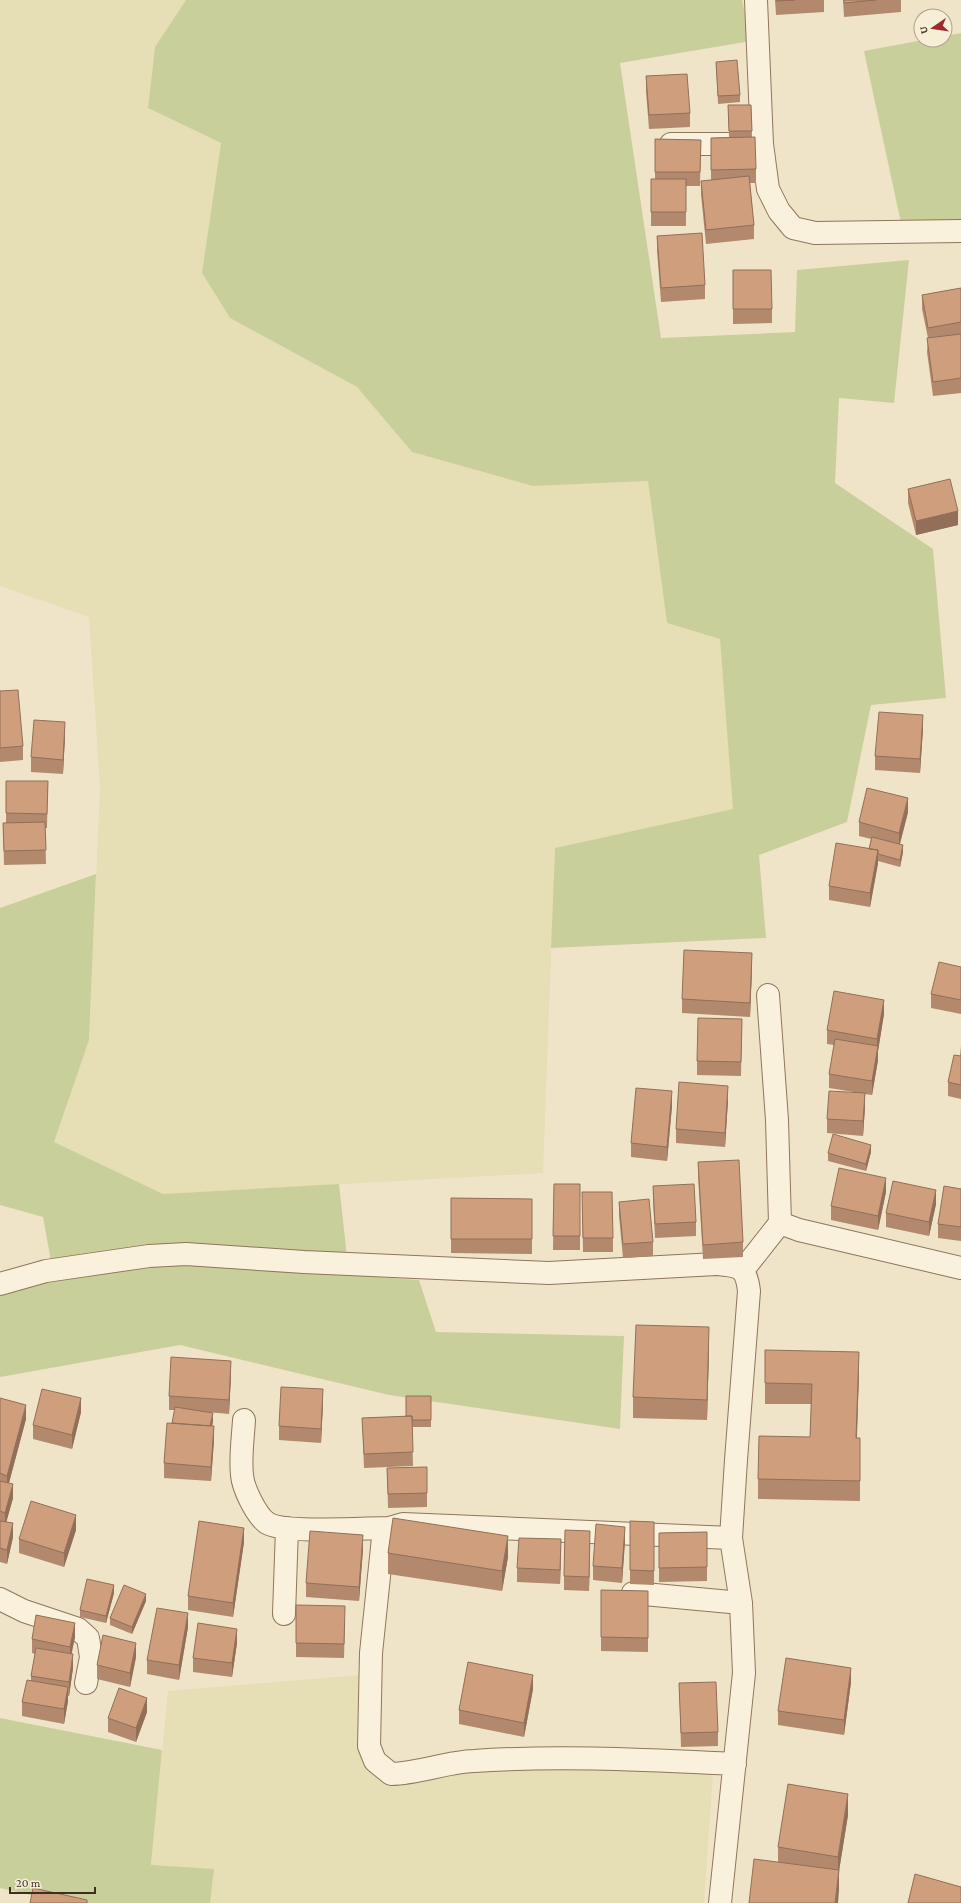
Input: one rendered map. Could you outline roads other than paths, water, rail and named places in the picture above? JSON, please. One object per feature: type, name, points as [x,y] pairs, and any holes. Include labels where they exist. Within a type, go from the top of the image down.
[{"type":"street","points":[[756,0],[762,144],[768,189],[779,211],[793,228],[815,232],[961,231]]},
{"type":"street","points":[[658,144],[762,144]]},
{"type":"street","points":[[743,1270],[780,1223],[777,1120],[768,995]]},
{"type":"street","points":[[780,1223],[798,1230],[961,1268]]},
{"type":"street","points":[[0,1284],[46,1271],[149,1256],[186,1254],[312,1263],[549,1272],[716,1264],[735,1266],[743,1270],[748,1279],[749,1291],[731,1538],[741,1603],[744,1673],[720,1903]]},
{"type":"street","points":[[244,1420],[242,1476],[248,1493],[257,1512],[268,1523],[287,1528],[389,1528],[404,1524],[731,1538]]},
{"type":"street","points":[[284,1614],[287,1528]]},
{"type":"street","points":[[389,1528],[383,1538],[371,1654],[369,1746],[375,1761],[391,1774],[410,1774],[472,1761],[570,1757],[735,1764]]},
{"type":"street","points":[[634,1593],[741,1603]]},
{"type":"street","points":[[0,1598],[24,1611],[78,1629],[88,1638],[90,1657],[86,1683]]}]
